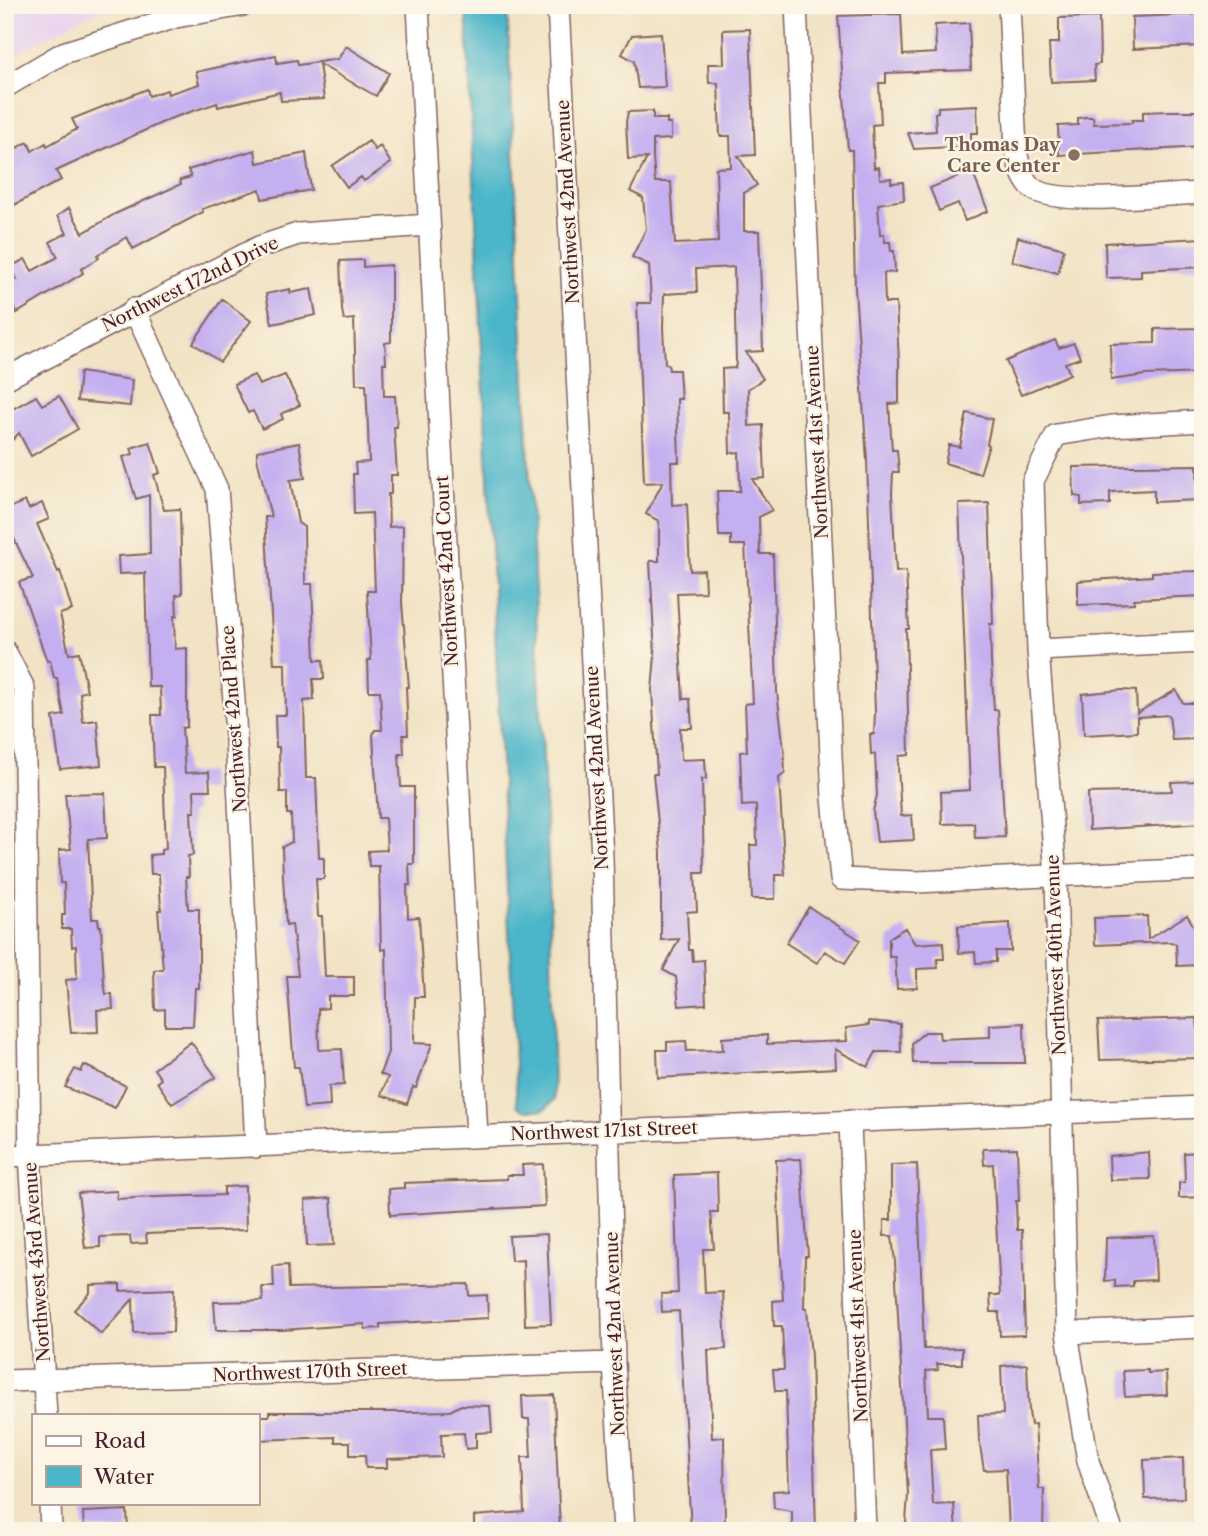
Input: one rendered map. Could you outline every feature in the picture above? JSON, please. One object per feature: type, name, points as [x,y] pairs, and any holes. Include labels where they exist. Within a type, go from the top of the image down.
[{"type":"street","points":[[5,87],[63,53],[176,17],[244,5]]},
{"type":"street","name":"Northwest 42nd Court","points":[[418,5],[477,1136]]},
{"type":"street","name":"Northwest 42nd Avenue","points":[[558,5],[602,857],[614,1363],[624,1531]]},
{"type":"street","name":"Northwest 41st Avenue","points":[[796,5],[833,798],[841,879],[916,882],[1056,876]]},
{"type":"street","points":[[1009,5],[1016,149],[1019,166],[1031,188],[1049,196],[1070,199],[1203,193]]},
{"type":"street","name":"Northwest 172nd Drive","points":[[5,379],[134,309],[259,247],[298,234],[429,225]]},
{"type":"street","name":"Northwest 42nd Place","points":[[134,309],[217,489],[234,701],[256,1147]]},
{"type":"street","name":"Northwest 40th Avenue","points":[[1112,1531],[1088,1461],[1067,1333],[1056,876],[1038,650],[1033,481],[1056,435],[1112,426],[1203,421]]},
{"type":"street","points":[[1038,650],[1203,642]]},
{"type":"street","name":"Northwest 43rd Avenue","points":[[5,651],[24,688],[30,1155],[46,1414]]},
{"type":"street","points":[[1056,876],[1203,869]]},
{"type":"street","name":"Northwest 171st Street","points":[[5,1156],[850,1121],[1060,1115],[1203,1107]]},
{"type":"street","name":"Northwest 41st Avenue","points":[[850,1121],[865,1531]]},
{"type":"street","points":[[1067,1333],[1203,1327]]},
{"type":"street","name":"Northwest 170th Street","points":[[5,1381],[614,1363]]},
{"type":"street","points":[[50,1504],[51,1531]]},
{"type":"shaded area","points":[[5,5],[112,5],[82,18],[5,60]]},
{"type":"water","points":[[466,5],[507,5],[550,904],[554,1100],[544,1110],[523,1110],[517,1105]]},
{"type":"building","points":[[901,14],[903,55],[936,53],[935,25],[969,23],[971,70],[886,73],[886,83],[879,83],[881,124],[872,125],[874,168],[879,167],[880,179],[891,178],[891,183],[903,182],[904,200],[878,204],[880,235],[884,234],[885,242],[890,242],[891,251],[894,251],[895,272],[884,273],[885,303],[896,303],[899,362],[899,403],[889,404],[892,450],[897,450],[899,472],[893,472],[892,493],[896,572],[906,571],[909,629],[906,629],[909,755],[899,756],[898,767],[901,816],[912,815],[914,840],[877,842],[873,811],[877,795],[875,754],[871,754],[870,734],[874,734],[875,713],[867,460],[855,289],[852,150],[848,150],[838,16]]},
{"type":"building","points":[[1203,14],[1203,46],[1133,49],[1132,17]]},
{"type":"building","points":[[1099,17],[1100,64],[1094,65],[1095,80],[1051,82],[1049,43],[1059,43],[1059,18]]},
{"type":"building","points":[[750,29],[755,155],[738,156],[757,185],[744,193],[744,231],[759,231],[763,351],[746,352],[763,379],[748,389],[749,426],[763,425],[765,478],[752,479],[772,510],[759,517],[760,554],[773,554],[777,692],[785,773],[779,778],[785,875],[775,875],[775,899],[752,899],[750,845],[757,845],[756,805],[742,806],[740,752],[747,751],[745,704],[753,703],[745,545],[731,545],[731,536],[719,536],[717,491],[740,491],[739,452],[730,453],[729,412],[723,412],[722,369],[735,368],[736,363],[734,267],[696,269],[697,292],[664,294],[663,328],[665,364],[668,364],[669,370],[679,370],[681,399],[677,399],[679,462],[671,462],[672,505],[687,504],[690,571],[704,570],[705,592],[677,593],[683,699],[690,699],[692,728],[680,728],[681,760],[705,759],[706,779],[702,779],[704,873],[695,873],[697,911],[687,912],[689,950],[692,950],[693,961],[704,960],[706,1004],[679,1006],[676,977],[663,970],[679,939],[661,940],[661,852],[653,774],[657,774],[652,690],[655,656],[650,561],[659,561],[659,521],[646,514],[663,482],[644,483],[637,303],[651,303],[649,265],[632,257],[646,229],[643,198],[630,191],[647,158],[628,159],[626,122],[628,112],[653,111],[653,119],[667,119],[667,124],[671,124],[671,139],[653,140],[653,158],[655,182],[671,182],[675,244],[718,242],[716,168],[731,167],[730,136],[720,136],[718,83],[709,83],[708,64],[724,64],[723,30]]},
{"type":"building","points":[[661,33],[665,87],[638,88],[634,61],[622,54],[632,35]]},
{"type":"building","points":[[346,46],[389,73],[376,96],[319,64],[324,99],[281,101],[280,92],[218,107],[217,103],[172,118],[56,171],[61,180],[5,210],[5,154],[28,142],[32,151],[46,143],[47,146],[77,129],[72,119],[147,89],[149,96],[167,90],[168,94],[199,84],[196,72],[276,55],[277,63],[297,60],[298,65],[338,59]]},
{"type":"building","points":[[977,105],[978,133],[971,133],[971,146],[914,149],[908,133],[936,131],[935,113],[938,112],[938,107]]},
{"type":"building","points":[[1203,111],[1203,147],[1059,155],[1058,126],[1078,125],[1078,118],[1093,117],[1094,124],[1132,123],[1132,120],[1143,120],[1143,112]]},
{"type":"building","points":[[369,141],[375,150],[380,146],[391,163],[364,181],[361,177],[347,187],[332,166]]},
{"type":"building","points":[[255,150],[257,163],[306,153],[311,190],[262,199],[260,189],[202,209],[203,212],[133,249],[127,237],[97,255],[99,258],[81,269],[83,273],[17,313],[5,292],[5,286],[17,279],[10,267],[25,259],[32,271],[58,257],[50,242],[67,233],[57,216],[69,208],[83,233],[115,214],[181,184],[180,180],[191,177],[188,170]]},
{"type":"building","points":[[972,171],[988,211],[965,221],[958,203],[939,211],[930,188]]},
{"type":"building","points":[[1018,237],[1064,249],[1058,273],[1012,261]]},
{"type":"building","points":[[1203,238],[1203,267],[1141,270],[1141,277],[1106,278],[1105,243]]},
{"type":"building","points":[[363,260],[363,267],[391,265],[391,342],[385,343],[386,363],[383,363],[384,396],[395,396],[397,475],[391,475],[391,494],[388,494],[389,527],[403,526],[402,603],[409,687],[406,687],[408,735],[403,735],[404,754],[399,754],[401,787],[414,787],[414,864],[409,864],[408,918],[419,917],[424,997],[415,997],[414,1043],[432,1044],[416,1088],[413,1087],[407,1104],[381,1095],[388,1077],[380,1074],[388,1052],[386,949],[381,950],[379,866],[369,866],[368,851],[387,850],[385,818],[378,818],[373,735],[375,730],[382,730],[380,691],[369,691],[368,660],[371,660],[367,591],[375,591],[372,513],[354,514],[355,463],[369,462],[366,384],[356,384],[354,319],[344,320],[340,261]]},
{"type":"building","points":[[290,289],[290,293],[311,289],[316,315],[272,324],[266,294]]},
{"type":"building","points":[[222,299],[251,321],[220,362],[193,343]]},
{"type":"building","points":[[1203,328],[1203,373],[1145,375],[1111,380],[1110,344],[1155,343],[1155,329]]},
{"type":"building","points":[[1055,340],[1059,348],[1074,343],[1080,358],[1065,363],[1070,374],[1021,395],[1006,361]]},
{"type":"building","points":[[80,372],[132,380],[130,406],[77,401]]},
{"type":"building","points":[[254,375],[259,385],[285,375],[300,405],[281,414],[283,419],[262,429],[253,411],[248,413],[234,384]]},
{"type":"building","points":[[36,396],[42,405],[59,396],[78,429],[31,456],[19,433],[5,448],[5,413]]},
{"type":"building","points":[[967,413],[992,419],[987,444],[989,445],[980,474],[945,463],[949,445],[960,447]]},
{"type":"building","points":[[150,442],[160,473],[154,475],[164,510],[180,509],[182,594],[176,595],[177,616],[174,616],[175,649],[187,648],[187,727],[182,728],[185,773],[209,772],[210,790],[194,790],[195,812],[191,812],[193,855],[188,856],[189,877],[186,877],[188,909],[199,909],[199,988],[195,988],[193,1026],[165,1026],[165,1009],[155,1010],[154,970],[163,969],[158,910],[161,910],[159,874],[151,874],[150,855],[161,854],[161,850],[166,849],[163,767],[154,767],[152,715],[161,715],[160,687],[148,687],[145,573],[119,574],[118,556],[150,554],[149,495],[136,499],[123,457],[133,454],[131,448]]},
{"type":"building","points":[[299,443],[305,478],[290,480],[298,523],[304,527],[305,584],[312,584],[315,660],[323,660],[324,679],[313,679],[314,700],[304,701],[306,778],[316,778],[319,858],[324,858],[324,879],[316,879],[318,916],[322,916],[325,977],[354,977],[354,996],[328,996],[328,1008],[318,1009],[319,1050],[342,1049],[344,1085],[329,1086],[330,1106],[304,1108],[299,1067],[294,1067],[287,976],[298,976],[292,924],[286,925],[283,878],[282,847],[292,842],[291,814],[287,814],[287,792],[280,792],[279,747],[276,747],[275,715],[286,715],[285,664],[274,664],[265,517],[271,517],[257,458],[257,451]]},
{"type":"building","points":[[1197,465],[1198,500],[1154,502],[1154,490],[1110,492],[1110,504],[1081,505],[1081,497],[1074,496],[1073,467]]},
{"type":"building","points":[[25,501],[29,509],[42,503],[49,519],[37,524],[58,572],[60,571],[72,610],[60,614],[69,654],[79,652],[87,691],[80,693],[83,722],[97,720],[101,765],[60,769],[53,717],[64,715],[57,678],[54,678],[50,660],[47,661],[19,582],[33,578],[5,520],[5,510]]},
{"type":"building","points":[[989,503],[993,624],[990,624],[991,661],[994,710],[998,710],[1005,837],[975,838],[974,823],[942,824],[941,792],[970,790],[959,504]]},
{"type":"building","points":[[1203,571],[1203,596],[1078,605],[1078,581],[1152,576],[1152,572]]},
{"type":"building","points":[[1176,690],[1183,703],[1203,703],[1203,731],[1197,731],[1197,739],[1172,740],[1169,715],[1137,717],[1137,732],[1084,735],[1082,694],[1136,691],[1137,713]]},
{"type":"building","points":[[1200,781],[1203,823],[1089,830],[1088,793],[1172,791],[1171,782]]},
{"type":"building","points":[[105,793],[107,838],[88,839],[92,919],[98,919],[101,926],[104,983],[106,994],[112,994],[113,1009],[97,1010],[98,1032],[71,1033],[66,980],[77,979],[76,946],[72,947],[71,929],[62,929],[62,915],[65,915],[64,883],[60,883],[59,850],[71,849],[65,794]]},
{"type":"building","points":[[809,907],[860,940],[845,963],[825,951],[817,963],[786,943]]},
{"type":"building","points":[[1187,915],[1197,931],[1203,931],[1203,957],[1198,957],[1198,965],[1177,966],[1176,944],[1171,942],[1095,945],[1094,918],[1147,916],[1148,939]]},
{"type":"building","points":[[1010,923],[1011,951],[996,951],[996,962],[976,963],[975,952],[959,953],[958,926]]},
{"type":"building","points":[[905,928],[915,944],[943,942],[944,959],[937,959],[938,968],[917,969],[917,988],[897,989],[895,957],[889,957],[889,938]]},
{"type":"building","points":[[1197,1018],[1198,1029],[1203,1029],[1202,1058],[1100,1060],[1098,1021]]},
{"type":"building","points":[[869,1021],[900,1024],[901,1052],[876,1052],[868,1067],[835,1049],[836,1068],[658,1078],[657,1050],[667,1050],[667,1042],[686,1041],[687,1051],[723,1050],[722,1038],[767,1035],[767,1044],[847,1041],[846,1028],[869,1025]]},
{"type":"building","points":[[1024,1023],[1025,1063],[913,1063],[912,1043],[925,1032],[939,1032],[940,1039],[990,1037],[990,1025]]},
{"type":"building","points":[[191,1042],[216,1077],[172,1104],[157,1082],[161,1079],[154,1069]]},
{"type":"building","points":[[84,1065],[126,1086],[115,1108],[65,1087],[75,1069],[81,1072]]},
{"type":"building","points":[[1017,1148],[1017,1230],[1022,1230],[1025,1335],[1000,1336],[999,1312],[991,1312],[990,1295],[1000,1295],[993,1164],[984,1165],[983,1149]]},
{"type":"building","points":[[1149,1152],[1150,1179],[1110,1180],[1109,1156]]},
{"type":"building","points":[[1203,1152],[1203,1197],[1179,1198],[1179,1183],[1185,1182],[1184,1153]]},
{"type":"building","points":[[801,1159],[808,1256],[805,1256],[804,1308],[807,1308],[811,1357],[816,1531],[792,1531],[792,1511],[774,1508],[773,1491],[789,1490],[786,1391],[775,1391],[773,1370],[784,1370],[782,1326],[774,1326],[773,1301],[783,1300],[776,1160]]},
{"type":"building","points":[[543,1164],[545,1206],[390,1215],[389,1189],[404,1188],[404,1183],[507,1179],[507,1175],[523,1175],[522,1165]]},
{"type":"building","points":[[917,1164],[924,1349],[962,1348],[962,1364],[937,1364],[938,1370],[926,1371],[928,1416],[943,1416],[945,1449],[930,1450],[933,1505],[954,1504],[956,1531],[909,1531],[906,1522],[908,1494],[895,1262],[892,1236],[884,1236],[884,1220],[891,1220],[891,1165]]},
{"type":"building","points":[[717,1173],[718,1212],[711,1212],[714,1249],[703,1249],[705,1293],[723,1292],[726,1349],[708,1350],[712,1438],[724,1437],[725,1531],[691,1531],[679,1311],[662,1312],[661,1294],[678,1293],[674,1175]]},
{"type":"building","points":[[245,1186],[246,1230],[146,1234],[147,1243],[131,1244],[130,1236],[100,1237],[100,1247],[85,1248],[78,1193],[117,1191],[117,1199],[224,1195],[224,1187]]},
{"type":"building","points":[[331,1198],[334,1245],[307,1246],[305,1200]]},
{"type":"building","points":[[547,1234],[551,1324],[525,1325],[523,1260],[511,1261],[509,1236]]},
{"type":"building","points":[[1154,1236],[1156,1280],[1133,1281],[1133,1286],[1115,1287],[1115,1280],[1105,1281],[1106,1238]]},
{"type":"building","points":[[288,1265],[289,1288],[468,1284],[469,1296],[487,1295],[488,1318],[380,1324],[380,1328],[365,1329],[365,1324],[282,1330],[216,1330],[214,1302],[263,1301],[262,1287],[274,1287],[273,1266]]},
{"type":"building","points":[[120,1284],[120,1291],[174,1289],[173,1332],[134,1333],[133,1299],[101,1334],[74,1310],[90,1293],[90,1285]]},
{"type":"building","points":[[1027,1364],[1029,1412],[1031,1425],[1035,1424],[1039,1489],[1044,1489],[1043,1531],[1009,1530],[1006,1469],[984,1470],[979,1440],[978,1415],[1003,1414],[1001,1366]]},
{"type":"building","points":[[1148,1370],[1148,1373],[1166,1372],[1167,1395],[1125,1397],[1123,1371]]},
{"type":"building","points":[[554,1395],[560,1531],[474,1531],[474,1516],[524,1512],[522,1457],[531,1457],[529,1419],[523,1419],[522,1396]]},
{"type":"building","points":[[461,1405],[490,1406],[492,1432],[476,1433],[476,1448],[466,1449],[464,1433],[441,1434],[442,1457],[387,1459],[387,1468],[366,1468],[365,1455],[350,1455],[350,1442],[335,1442],[335,1437],[259,1440],[259,1416],[269,1416],[269,1412],[450,1411]]},
{"type":"building","points":[[1183,1458],[1184,1498],[1145,1499],[1144,1460]]},
{"type":"building","points":[[127,1510],[128,1531],[84,1528],[83,1512]]},
{"type":"place","name":"Thomas Day Care Center","points":[[1074,155]]}]
